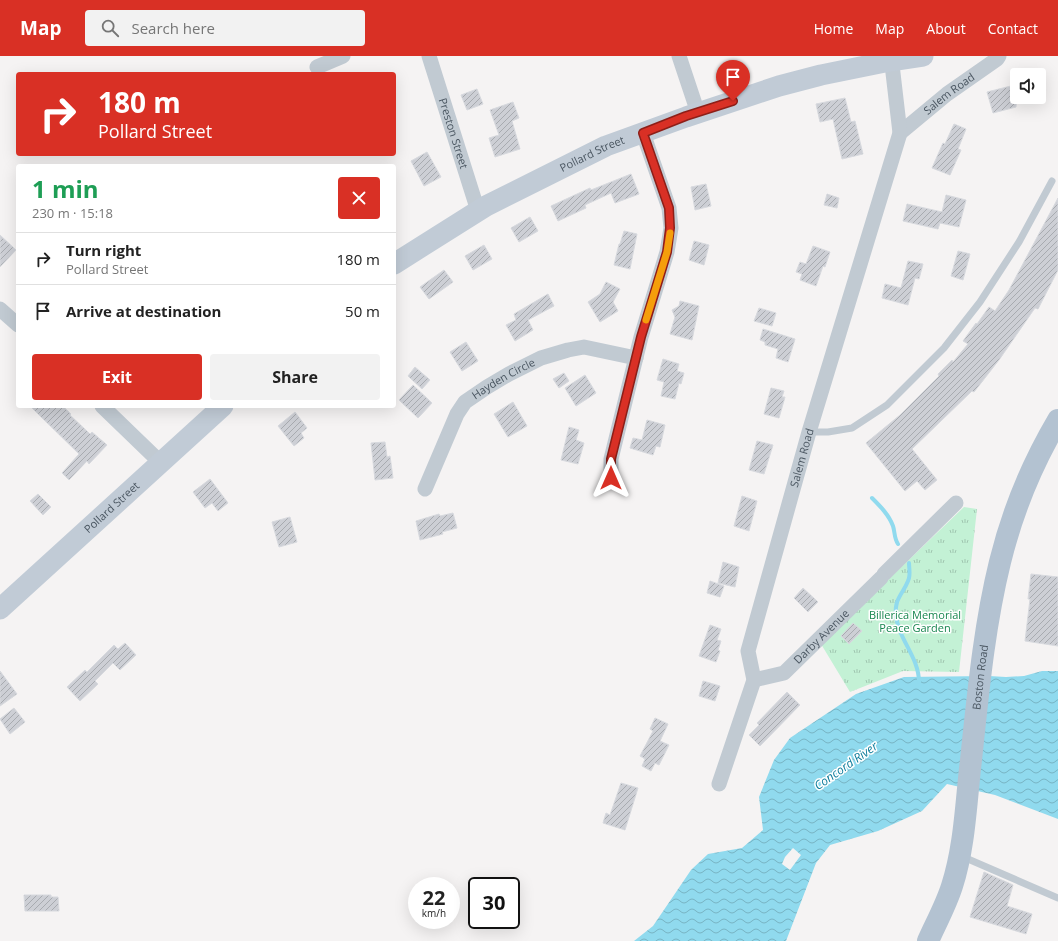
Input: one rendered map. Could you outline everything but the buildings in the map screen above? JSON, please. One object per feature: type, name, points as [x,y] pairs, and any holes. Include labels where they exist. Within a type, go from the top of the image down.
[{"type":"main road","name":"Pollard Street","points":[[396,263],[478,211],[534,181],[606,146],[779,86],[891,59],[923,56]]},
{"type":"main road","name":"Pollard Street","points":[[0,609],[221,408]]},
{"type":"main road","name":"Boston Road","points":[[928,941],[952,886],[960,855],[984,650],[1000,562],[1016,509],[1030,474],[1058,420]]},
{"type":"street","points":[[318,67],[343,56]]},
{"type":"street","name":"Preston Street","points":[[429,56],[478,211]]},
{"type":"street","points":[[679,56],[698,113]]},
{"type":"street","name":"Salem Road","points":[[900,133],[947,94],[997,59],[999,56]]},
{"type":"street","name":"Salem Road","points":[[754,680],[748,651],[809,432],[900,133],[891,59]]},
{"type":"street","points":[[611,478],[611,459],[641,337],[667,252],[670,228],[669,208],[643,133]]},
{"type":"street","points":[[0,309],[16,323]]},
{"type":"street","name":"Hayden Circle","points":[[425,488],[457,414],[465,402],[504,377],[541,358],[584,347],[636,358]]},
{"type":"street","points":[[104,408],[160,462]]},
{"type":"street","name":"Darby Avenue","points":[[754,680],[784,673],[956,503]]},
{"type":"street","points":[[719,784],[754,680]]},
{"type":"lane","points":[[809,432],[828,432],[852,428],[887,405],[944,348],[980,302],[1019,242],[1052,181]]},
{"type":"lane","points":[[960,855],[1058,898]]},
{"type":"green space","name":"Billerica Memorial Peace Garden","points":[[964,507],[977,509],[959,672],[903,671],[850,692],[821,644]]},
{"type":"water","name":"Concord River","points":[[1042,671],[1058,671],[1058,819],[995,795],[947,784],[922,811],[878,831],[830,845],[816,863],[786,941],[634,941],[653,926],[691,870],[708,854],[742,848],[763,830],[759,797],[774,760],[790,738],[856,694],[904,677],[1024,676]],"holes":[[[793,848],[801,855],[790,870],[782,864],[785,857]]]},
{"type":"waterway","points":[[872,498],[889,518],[898,544]]},
{"type":"waterway","points":[[909,563],[909,579],[896,605],[896,615],[900,632],[916,664],[919,682]]},
{"type":"slow traffic","points":[[646,320],[667,252],[670,233]]},
{"type":"route","points":[[611,478],[611,459],[641,337],[667,252],[670,228],[669,208],[643,133],[686,116],[733,101]]}]
